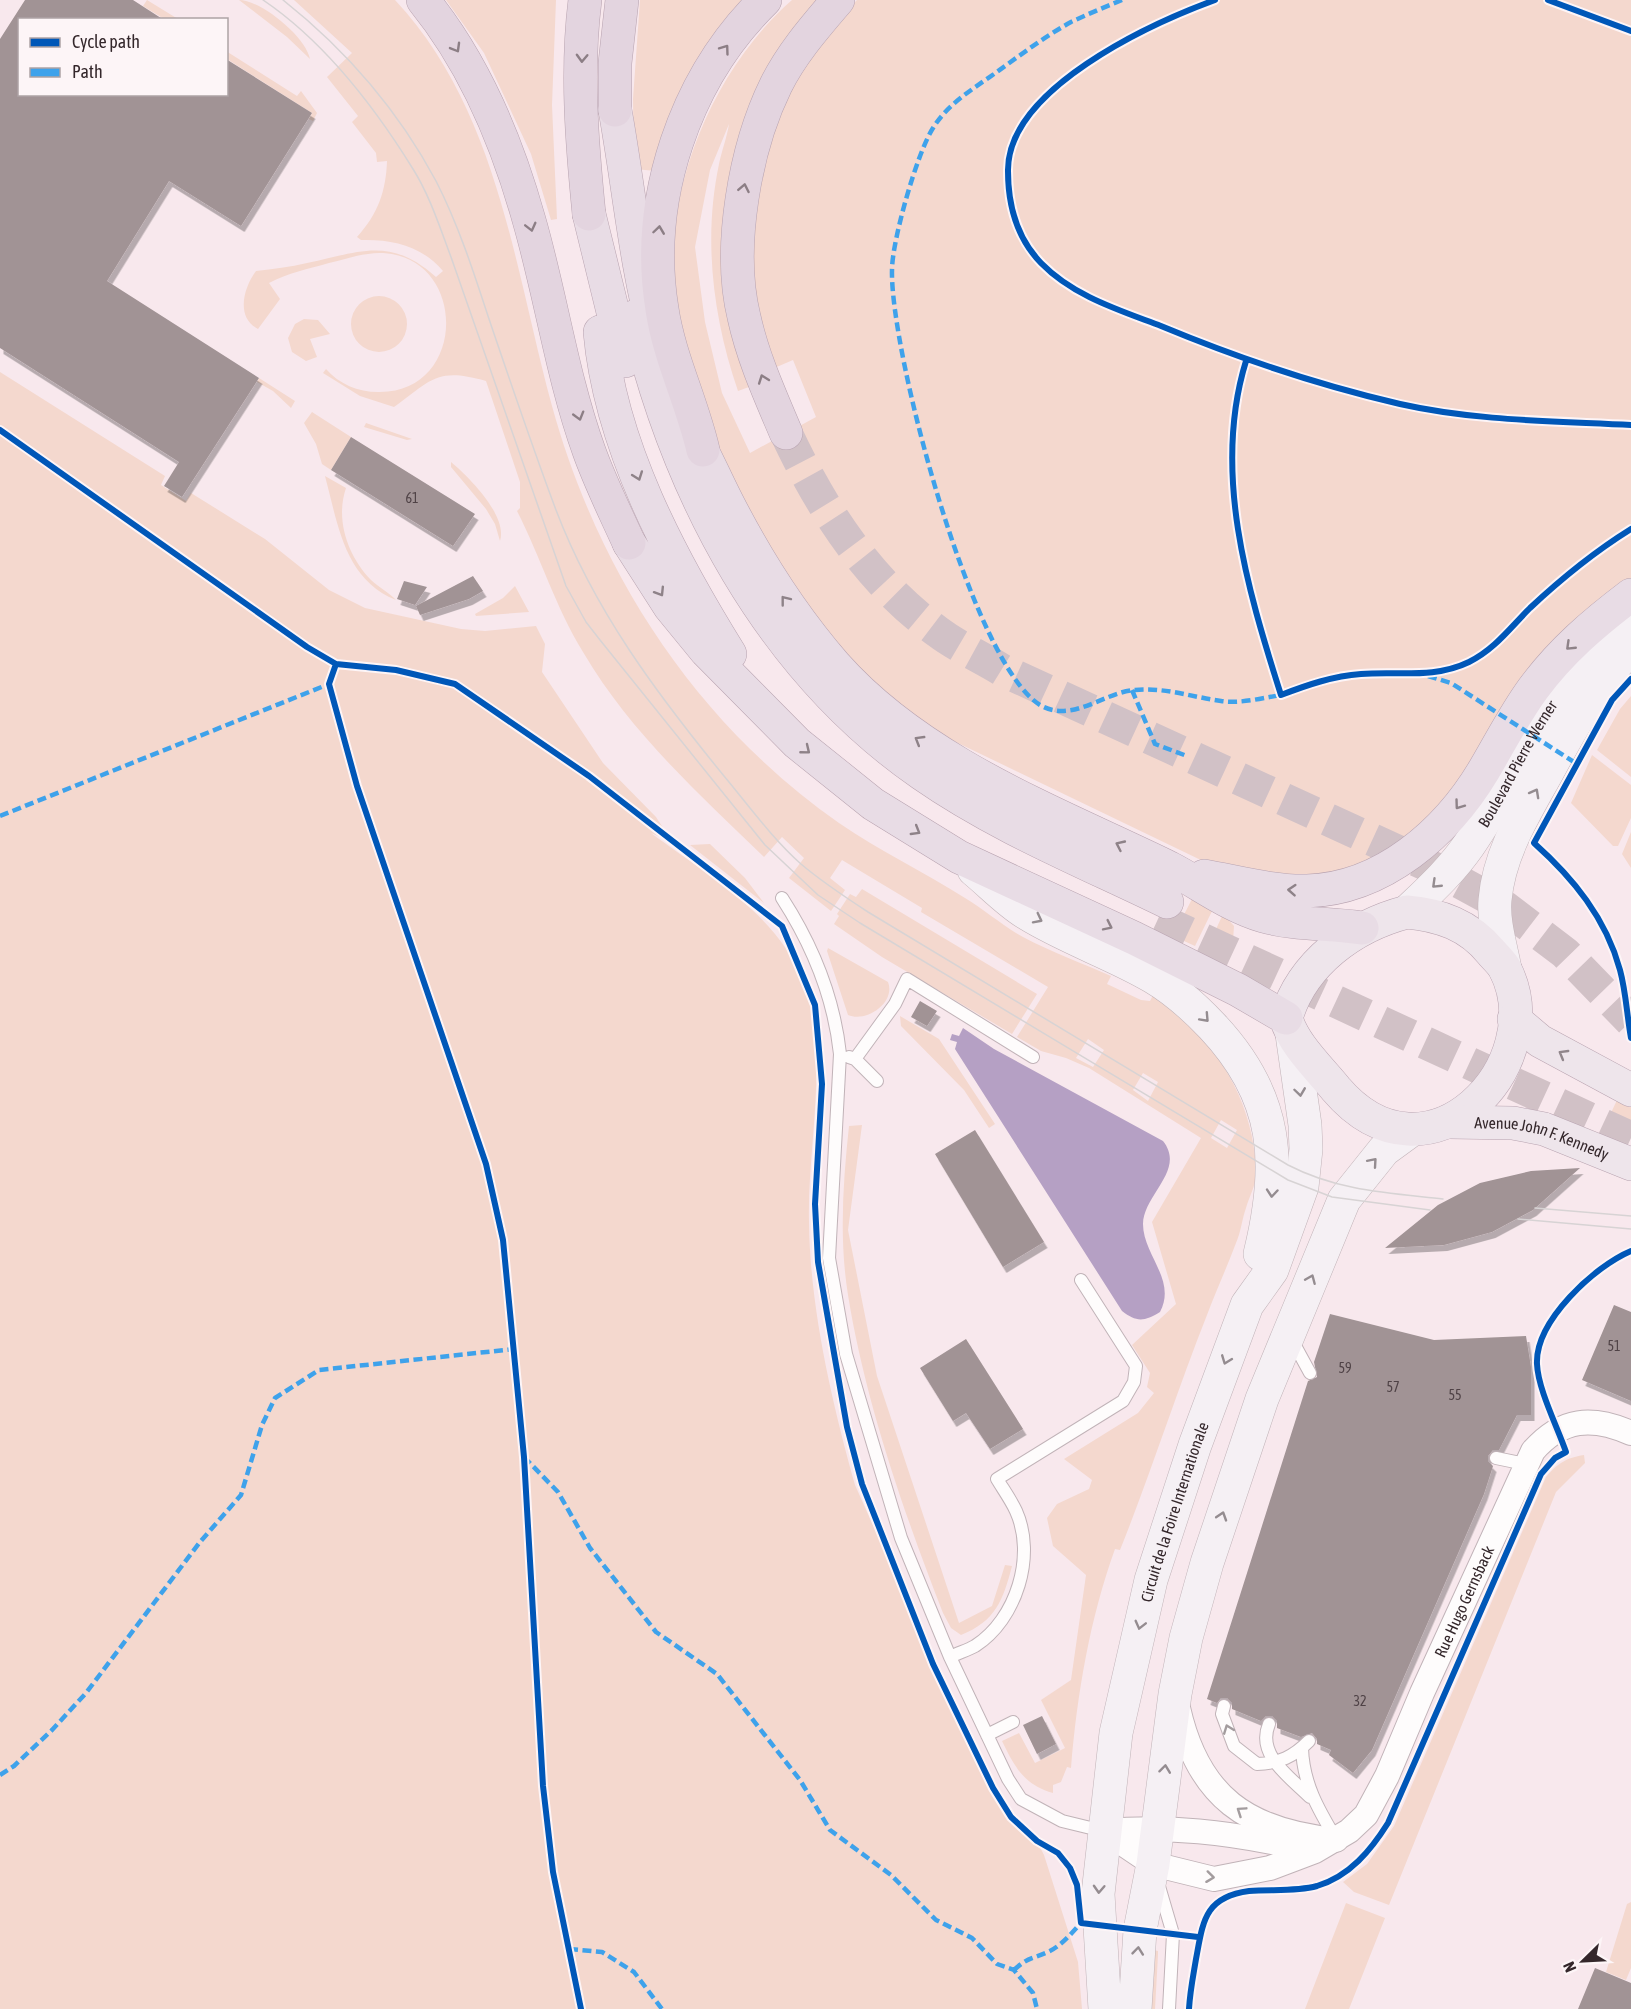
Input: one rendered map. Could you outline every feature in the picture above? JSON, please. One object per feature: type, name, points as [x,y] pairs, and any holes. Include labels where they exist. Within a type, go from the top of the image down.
[{"type":"highway","points":[[423,0],[445,27],[484,96],[510,160],[529,220],[560,349],[589,451],[629,543],[670,608],[706,651],[797,743],[873,804],[959,857],[1004,876],[1196,969],[1289,1026]]},
{"type":"highway","points":[[585,0],[581,97],[602,357],[626,443],[649,505],[683,577],[765,709]]},
{"type":"highway","points":[[589,214],[618,339],[641,414],[660,462],[693,533],[723,588],[792,683],[829,722],[910,790],[1035,861],[1162,911],[978,809],[922,775],[881,743],[807,669],[772,625],[738,574],[705,514],[679,455],[643,348],[619,227],[612,156],[615,63],[622,0]]},
{"type":"highway","points":[[703,450],[662,310],[656,249],[664,190],[674,150],[690,106],[722,51],[765,0]]},
{"type":"highway","points":[[786,433],[762,378],[743,315],[738,253],[742,193],[756,138],[776,85],[804,39],[838,0]]},
{"type":"highway","points":[[615,110],[644,293],[660,351],[683,417],[703,450],[734,515],[778,591],[835,665],[872,703],[911,735],[970,770],[1173,870],[1230,902],[1262,915],[1292,922],[1362,927]]},
{"type":"highway","points":[[1173,870],[1265,888],[1308,891],[1359,879],[1397,862],[1424,842],[1454,813],[1483,772],[1511,720],[1558,658],[1590,626],[1631,595]]},
{"type":"main road","name":"Boulevard Pierre Werner","points":[[1407,912],[1449,871],[1470,844],[1551,704],[1574,673],[1602,643],[1631,619]]},
{"type":"main road","name":"Boulevard Pierre Werner","points":[[1505,969],[1495,903],[1500,873],[1509,844],[1575,721],[1596,690],[1631,648]]},
{"type":"main road","points":[[959,857],[1026,913],[1154,977],[1192,1004],[1233,1048],[1248,1072],[1261,1101],[1273,1156],[1272,1200],[1247,1305]]},
{"type":"main road","points":[[1407,912],[1433,915],[1460,925],[1484,943],[1505,969],[1513,994],[1514,1019],[1511,1045],[1490,1087],[1450,1122],[1432,1128],[1410,1131],[1388,1127],[1353,1109],[1289,1026],[1307,977],[1323,958],[1362,927],[1407,912]]},
{"type":"main road","points":[[1514,1019],[1540,1041],[1631,1090]]},
{"type":"main road","name":"Circuit de la Foire Internationale","points":[[1105,2009],[1098,1894],[1104,1831],[1116,1732],[1151,1580],[1195,1445],[1247,1305],[1272,1270],[1302,1187],[1306,1149],[1305,1125],[1289,1026]]},
{"type":"main road","name":"Avenue John F. Kennedy","points":[[1450,1122],[1513,1123],[1544,1129],[1631,1164]]},
{"type":"main road","points":[[1135,2009],[1140,1930],[1153,1864],[1175,1694],[1186,1638],[1207,1563],[1262,1399],[1350,1188],[1383,1150],[1410,1131]]},
{"type":"street","name":"Rue Hugo Gernsback","points":[[1104,1831],[1153,1864],[1215,1879],[1270,1868],[1315,1851],[1336,1840],[1365,1815],[1388,1776],[1525,1464],[1547,1435],[1558,1429],[1590,1421],[1613,1425],[1631,1433]]},
{"type":"street","points":[[1175,1694],[1189,1748],[1203,1776],[1221,1798],[1251,1818],[1305,1837],[1336,1840]]},
{"type":"street","points":[[1104,1831],[1158,1827],[1239,1835],[1315,1851]]},
{"type":"lane","points":[[782,898],[813,953],[837,1026],[840,1054],[829,1258],[846,1354],[901,1538],[950,1657],[1008,1779],[1021,1799],[1062,1821],[1104,1831]]},
{"type":"lane","points":[[855,1059],[895,1004],[907,979],[1033,1057]]},
{"type":"lane","points":[[840,1054],[855,1059],[877,1081]]},
{"type":"lane","points":[[950,1657],[976,1646],[998,1624],[1017,1592],[1026,1549],[1017,1512],[997,1479],[1123,1401],[1134,1382],[1136,1366],[1082,1280]]},
{"type":"lane","points":[[1288,1333],[1310,1373]]},
{"type":"lane","points":[[1496,1458],[1525,1464]]},
{"type":"lane","points":[[1224,1706],[1222,1714],[1234,1746],[1257,1764],[1277,1763],[1306,1745],[1303,1769],[1313,1800],[1336,1840]]},
{"type":"lane","points":[[987,1735],[1013,1722]]},
{"type":"lane","points":[[1269,1724],[1265,1733],[1266,1748],[1277,1763],[1313,1800]]},
{"type":"lane","points":[[1153,1864],[1173,1934],[1169,2009]]},
{"type":"shaded area","points":[[147,0],[176,18],[162,18],[143,6]]},
{"type":"shaded area","points":[[239,0],[259,6],[281,21],[300,40],[310,59],[287,37]]},
{"type":"shaded area","points":[[294,0],[395,0],[430,43],[458,90],[480,140],[498,192],[552,406],[572,468],[596,528],[625,585],[659,640],[697,691],[740,739],[787,783],[839,823],[965,898],[1023,937],[1111,976],[1107,984],[1141,1000],[1150,1001],[1153,995],[1194,1029],[1211,1048],[1238,1093],[1253,1142],[1256,1169],[1254,1184],[1238,1239],[1196,1344],[1120,1550],[1115,1549],[1106,1575],[1086,1657],[1071,1768],[1067,1767],[1061,1782],[1053,1785],[1053,1793],[1027,1780],[1011,1759],[1002,1741],[1019,1733],[1035,1763],[1065,1748],[1041,1700],[1071,1680],[1086,1575],[1053,1546],[1047,1518],[1057,1504],[1089,1489],[1092,1480],[1064,1459],[1138,1413],[1154,1393],[1147,1387],[1150,1373],[1132,1345],[1176,1304],[1152,1222],[1201,1138],[1089,1068],[1041,1051],[1017,1037],[1048,987],[921,912],[922,908],[842,860],[830,878],[845,890],[831,911],[789,878],[804,858],[782,837],[764,857],[666,760],[622,709],[602,681],[573,635],[556,600],[517,511],[520,508],[520,482],[486,381],[456,375],[445,376],[427,383],[394,407],[360,396],[323,373],[326,369],[349,386],[363,391],[378,392],[407,387],[428,372],[441,350],[446,325],[443,300],[431,277],[411,260],[383,253],[329,263],[269,283],[280,299],[258,329],[251,324],[246,317],[244,302],[248,285],[256,271],[374,251],[404,256],[419,264],[436,277],[443,271],[426,255],[406,246],[384,241],[361,240],[357,237],[380,202],[387,161],[377,162],[376,153],[352,122],[358,116],[327,77],[352,53]],"holes":[[[1088,1039],[1104,1050],[1093,1067],[1076,1058]],[[1143,1073],[1158,1082],[1148,1101],[1133,1090]],[[1221,1120],[1237,1130],[1227,1148],[1211,1138]]]},
{"type":"shaded area","points":[[446,0],[556,0],[552,105],[557,219],[551,220],[531,154],[484,53]]},
{"type":"shaded area","points":[[640,0],[753,0],[656,171],[634,169],[633,99]]},
{"type":"shaded area","points":[[792,0],[820,0],[753,109],[749,387],[738,391],[722,335],[711,250],[714,193],[729,124],[710,170],[695,247],[705,322],[722,393],[750,453],[816,417],[793,360],[772,369],[756,302],[753,260],[754,219],[771,139],[786,101],[806,65],[829,31],[857,0],[1631,0],[1631,585],[1477,767],[1411,839],[1349,870],[1300,878],[1207,863],[933,731],[888,697],[866,676],[844,654],[805,607],[768,551],[707,425],[675,312],[672,257],[676,216],[685,175],[699,135],[738,61]]},
{"type":"shaded area","points":[[228,52],[297,96],[301,91],[317,113],[313,121],[309,119],[312,113],[228,60]]},
{"type":"shaded area","points":[[379,296],[390,298],[399,304],[405,313],[407,324],[405,335],[399,344],[390,350],[379,352],[368,350],[359,344],[353,335],[351,324],[353,313],[359,304],[368,298]]},
{"type":"shaded area","points":[[304,319],[318,320],[330,334],[310,339],[317,357],[306,361],[292,352],[288,338],[295,324]]},
{"type":"shaded area","points":[[0,372],[165,476],[161,485],[186,501],[191,493],[265,539],[329,590],[365,608],[461,629],[485,631],[536,626],[545,644],[542,672],[603,763],[656,817],[673,843],[651,833],[739,898],[777,936],[792,958],[804,983],[812,1010],[815,1039],[816,1101],[809,1194],[813,1288],[838,1421],[855,1485],[996,1801],[1037,1841],[1044,1855],[1078,1962],[1082,2009],[0,2009]]},
{"type":"shaded area","points":[[259,378],[295,401],[291,408],[273,391],[257,382]]},
{"type":"shaded area","points":[[312,412],[351,437],[331,470],[322,464],[316,444],[304,423]]},
{"type":"shaded area","points":[[366,423],[412,439],[407,440],[364,427]]},
{"type":"shaded area","points":[[451,462],[477,487],[493,509],[501,531],[500,541],[495,524],[486,509],[451,467]]},
{"type":"shaded area","points":[[325,476],[346,488],[342,512],[343,525],[356,560],[371,580],[396,600],[379,591],[365,579],[354,564],[339,531]]},
{"type":"shaded area","points":[[515,586],[529,612],[476,616],[475,614],[503,598]]},
{"type":"shaded area","points":[[1631,696],[1631,777],[1597,750],[1620,709]]},
{"type":"shaded area","points":[[1592,755],[1631,785],[1631,818],[1618,846],[1613,846],[1571,803]]},
{"type":"shaded area","points":[[1631,832],[1631,868],[1622,854]]},
{"type":"shaded area","points":[[710,844],[745,878],[764,903],[690,845]]},
{"type":"shaded area","points":[[862,889],[1037,994],[1012,1034],[882,957],[834,924],[839,916],[837,914],[850,894],[856,897]]},
{"type":"shaded area","points":[[1192,899],[1213,909],[1195,946],[1173,936]]},
{"type":"shaded area","points":[[1223,914],[1234,926],[1233,941],[1222,952],[1206,951]]},
{"type":"shaded area","points":[[828,948],[888,982],[888,997],[878,1009],[863,1016],[848,1015],[827,951]]},
{"type":"shaded area","points":[[900,1016],[939,1039],[995,1124],[989,1128],[964,1090],[901,1026]]},
{"type":"shaded area","points":[[963,1028],[994,1049],[1163,1141],[1169,1152],[1170,1162],[1145,1213],[1143,1224],[1144,1235],[1165,1289],[1160,1312],[1149,1318],[1136,1319],[1122,1311],[955,1049],[957,1042],[950,1040],[952,1034],[959,1036]]},
{"type":"shaded area","points":[[1618,1098],[1631,1105],[1631,1131],[1624,1146],[1600,1136]]},
{"type":"shaded area","points":[[862,1125],[848,1230],[877,1376],[959,1623],[992,1606],[1005,1565],[1012,1566],[996,1608],[982,1623],[961,1635],[951,1628],[943,1613],[914,1536],[875,1416],[855,1335],[845,1274],[843,1211],[849,1126]]},
{"type":"shaded area","points":[[1584,1455],[1585,1463],[1556,1492],[1389,1905],[1354,1892],[1343,1882],[1367,1864],[1394,1826],[1546,1477],[1563,1462]]},
{"type":"shaded area","points":[[1631,1902],[1631,1968],[1626,1980],[1606,1972],[1627,1904]]},
{"type":"shaded area","points":[[1346,1903],[1385,1918],[1349,2009],[1305,2009]]},
{"type":"shaded area","points":[[1154,1950],[1158,1951],[1155,2009],[1149,2009]]},
{"type":"building","points":[[25,0],[133,0],[161,18],[18,18],[18,96],[228,96],[228,60],[312,113],[241,226],[169,181],[107,281],[259,378],[182,497],[164,486],[179,462],[0,348],[0,39]]},
{"type":"building","points":[[351,437],[475,514],[453,546],[331,470]]},
{"type":"building","points":[[473,576],[483,591],[469,599],[420,615],[416,606]]},
{"type":"building","points":[[404,581],[427,587],[415,605],[397,599]]},
{"type":"building","points":[[920,1001],[937,1011],[927,1026],[911,1017]]},
{"type":"building","points":[[975,1130],[1044,1242],[1003,1267],[935,1154]]},
{"type":"building","points":[[1580,1168],[1533,1210],[1492,1232],[1444,1245],[1385,1248],[1438,1205],[1480,1183],[1531,1171]]},
{"type":"building","points":[[1614,1305],[1631,1312],[1631,1401],[1582,1380]]},
{"type":"building","points":[[1330,1314],[1434,1340],[1526,1336],[1531,1367],[1531,1415],[1517,1415],[1499,1450],[1493,1450],[1488,1456],[1488,1461],[1493,1466],[1484,1494],[1372,1750],[1353,1773],[1329,1755],[1331,1750],[1317,1744],[1317,1739],[1312,1733],[1301,1737],[1277,1728],[1277,1721],[1272,1716],[1266,1716],[1261,1721],[1232,1709],[1232,1703],[1227,1698],[1221,1698],[1217,1703],[1207,1699],[1308,1381],[1317,1377],[1314,1362]]},
{"type":"building","points":[[966,1339],[1023,1429],[990,1449],[966,1413],[953,1421],[920,1368]]},
{"type":"building","points":[[1042,1716],[1056,1744],[1037,1754],[1023,1725]]},
{"type":"building","points":[[1595,1968],[1631,1983],[1631,2009],[1578,2009]]},
{"type":"tunnel","points":[[786,433],[815,490],[850,543],[890,591],[946,637],[1002,670],[1436,869],[1502,905],[1565,953],[1631,1021]]},
{"type":"tunnel","points":[[1158,919],[1631,1138]]},
{"type":"tram line","points":[[263,0],[307,35],[347,77],[382,122],[419,179],[430,201],[451,257],[566,586],[586,622],[765,845],[818,895],[860,923],[1288,1180],[1332,1197],[1430,1210]]},
{"type":"tram line","points":[[283,0],[328,39],[369,83],[388,106],[421,155],[444,197],[458,230],[556,510],[589,582],[629,650],[651,682],[761,822],[790,854],[817,877],[868,912],[1288,1165],[1307,1174],[1345,1186],[1443,1199]]},
{"type":"tram line","points":[[1535,1208],[1631,1216]]},
{"type":"tram line","points":[[1518,1219],[1631,1229]]},
{"type":"marked path","points":[[1122,0],[1071,22],[1041,40],[960,98],[945,112],[927,140],[913,176],[901,219],[892,270],[895,310],[920,432],[963,570],[988,631],[1014,678],[1040,705],[1052,710],[1064,711],[1123,692],[1146,689],[1228,702],[1281,695]]},
{"type":"marked path","points":[[1428,676],[1451,683],[1577,764]]},
{"type":"marked path","points":[[0,816],[329,684],[331,689]]},
{"type":"marked path","points":[[1132,690],[1155,744],[1187,756]]},
{"type":"marked path","points":[[0,1775],[14,1766],[52,1730],[86,1693],[200,1542],[241,1495],[262,1425],[275,1398],[319,1370],[514,1349]]},
{"type":"marked path","points":[[524,1457],[558,1492],[590,1548],[656,1632],[717,1674],[800,1780],[830,1830],[891,1875],[936,1920],[972,1938],[997,1964],[1014,1970],[1033,1993],[1037,2009]]},
{"type":"marked path","points":[[1014,1970],[1027,1960],[1057,1946],[1081,1923],[1081,1919]]},
{"type":"marked path","points":[[569,1949],[602,1952],[634,1972],[662,2009]]},
{"type":"cycle path","points":[[1215,0],[1155,25],[1121,43],[1056,87],[1031,113],[1014,141],[1008,183],[1012,208],[1020,232],[1041,263],[1067,285],[1113,308],[1249,360],[1339,388],[1400,404],[1457,414],[1631,425]]},
{"type":"cycle path","points":[[1548,0],[1631,31]]},
{"type":"cycle path","points":[[1246,361],[1236,403],[1232,445],[1233,487],[1246,571],[1281,695],[1310,684],[1340,677],[1375,673],[1443,671],[1469,662],[1494,644],[1566,576],[1631,529]]},
{"type":"cycle path","points":[[0,430],[307,647],[336,664],[396,670],[455,684],[589,776],[782,926],[815,1005],[822,1084],[815,1204],[818,1262],[847,1427],[862,1484],[933,1664],[993,1788],[1011,1817],[1037,1841],[1058,1853],[1070,1868],[1077,1885],[1081,1923],[1198,1937]]},
{"type":"cycle path","points":[[336,664],[329,684],[357,786],[486,1164],[503,1240],[524,1457],[543,1786],[553,1872],[581,2009]]},
{"type":"cycle path","points":[[1631,679],[1612,700],[1534,843],[1575,885],[1606,933],[1622,978],[1631,1038]]},
{"type":"cycle path","points":[[1189,2009],[1201,1934],[1208,1913],[1214,1905],[1234,1894],[1249,1891],[1300,1889],[1329,1882],[1358,1861],[1388,1823],[1541,1474],[1555,1458],[1566,1452],[1538,1374],[1539,1347],[1546,1330],[1556,1313],[1585,1282],[1617,1258],[1631,1251]]}]
